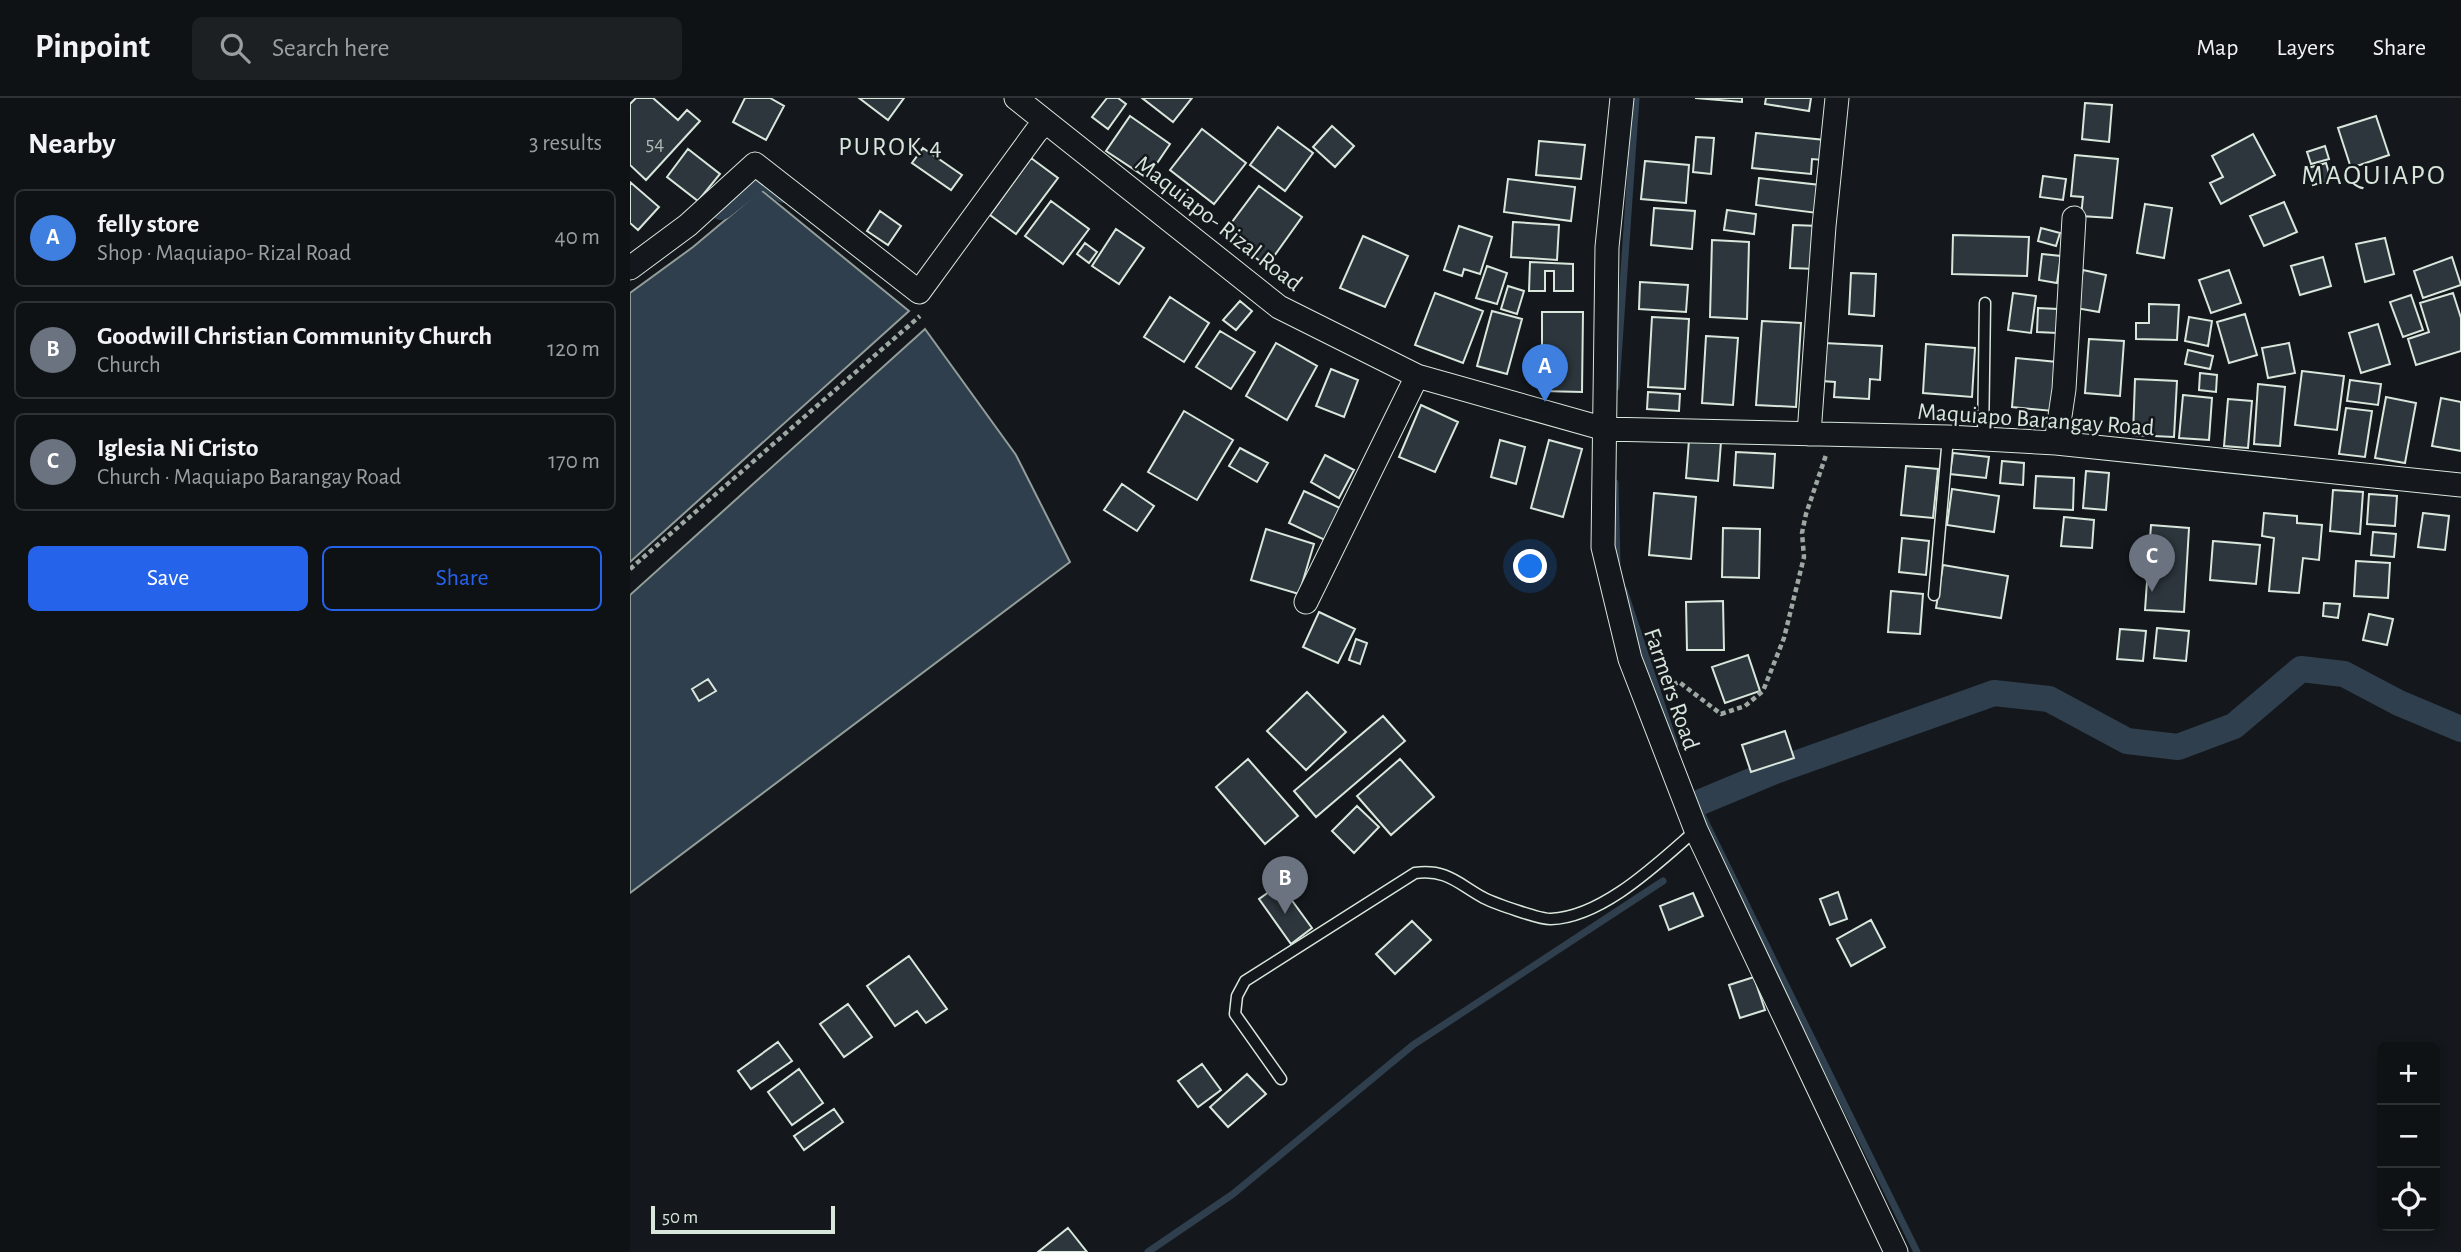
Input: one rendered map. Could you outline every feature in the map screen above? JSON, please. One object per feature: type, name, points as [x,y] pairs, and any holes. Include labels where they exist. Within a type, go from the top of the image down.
[{"type":"street","name":"Maquiapo- Rizal Road","points":[[1016,98],[1279,307],[1416,376],[1611,428]]},
{"type":"street","name":"Farmers Road","points":[[1622,98],[1607,247],[1611,428],[1603,547],[1630,659],[1696,830],[1896,1252]]},
{"type":"street","points":[[1820,434],[1824,226],[1837,98]]},
{"type":"street","points":[[630,268],[688,225],[755,164],[919,292],[1046,122]]},
{"type":"street","points":[[2056,443],[2064,389],[2074,218]]},
{"type":"street","points":[[1306,602],[1416,376]]},
{"type":"street","name":"Maquiapo Barangay Road","points":[[1611,428],[1948,437],[2056,443],[2461,485]]},
{"type":"lane","points":[[1983,440],[1985,303]]},
{"type":"lane","points":[[1934,595],[1948,437]]},
{"type":"lane","points":[[1281,1079],[1235,1014],[1237,996],[1245,981],[1416,873],[1433,871],[1449,877],[1486,899],[1549,919],[1578,914],[1597,905],[1658,863],[1696,830]]},
{"type":"path","points":[[630,569],[923,313],[919,292]]},
{"type":"path","points":[[1679,682],[1721,714],[1745,706],[1763,691],[1784,638],[1804,557],[1802,533],[1806,514],[1825,460],[1820,434]]},
{"type":"water","points":[[761,190],[909,311],[630,562],[630,293],[693,247]]},
{"type":"water","points":[[925,329],[1016,455],[1070,562],[630,893],[630,595]]},
{"type":"building","points":[[636,98],[653,98],[678,120],[687,110],[700,121],[646,180],[630,165],[630,104]]},
{"type":"building","points":[[745,98],[770,98],[784,106],[766,140],[733,122]]},
{"type":"building","points":[[859,98],[904,98],[888,120]]},
{"type":"building","points":[[1107,98],[1118,98],[1126,104],[1108,129],[1092,117]]},
{"type":"building","points":[[1142,98],[1192,98],[1173,122]]},
{"type":"building","points":[[1695,98],[1742,98],[1742,102]]},
{"type":"building","points":[[1766,98],[1811,98],[1809,111],[1765,104]]},
{"type":"building","points":[[2085,103],[2112,105],[2109,142],[2082,139]]},
{"type":"building","points":[[1130,116],[1170,144],[1147,178],[1106,151]]},
{"type":"building","points":[[2376,116],[2389,155],[2351,168],[2338,128]]},
{"type":"building","points":[[1332,126],[1354,146],[1335,167],[1313,147]]},
{"type":"building","points":[[1278,127],[1313,153],[1285,191],[1250,165]]},
{"type":"building","points":[[1202,129],[1246,163],[1214,204],[1170,170]]},
{"type":"building","points":[[1756,133],[1825,140],[1823,160],[1812,159],[1811,174],[1752,168]]},
{"type":"building","points":[[2253,134],[2275,175],[2221,204],[2210,183],[2223,177],[2212,156]]},
{"type":"building","points":[[1696,137],[1714,138],[1711,174],[1693,172]]},
{"type":"building","points":[[1539,141],[1585,145],[1581,179],[1536,175]]},
{"type":"building","points":[[2325,146],[2329,159],[2311,164],[2307,152]]},
{"type":"building","points":[[923,148],[962,175],[951,190],[912,163]]},
{"type":"building","points":[[688,149],[720,174],[698,201],[667,177]]},
{"type":"building","points":[[2075,155],[2118,159],[2112,218],[2081,216],[2083,197],[2071,196]]},
{"type":"building","points":[[1031,158],[1058,178],[1016,234],[990,215]]},
{"type":"building","points":[[1645,161],[1689,165],[1686,203],[1641,199]]},
{"type":"building","points":[[2326,163],[2331,180],[2313,185],[2308,168]]},
{"type":"building","points":[[2043,176],[2066,179],[2063,200],[2040,197]]},
{"type":"building","points":[[1759,178],[1820,185],[1817,213],[1756,205]]},
{"type":"building","points":[[1508,179],[1575,187],[1571,221],[1504,212]]},
{"type":"building","points":[[630,182],[659,207],[638,230],[630,223]]},
{"type":"building","points":[[1259,186],[1302,217],[1267,266],[1223,234]]},
{"type":"building","points":[[1051,201],[1089,229],[1063,264],[1025,236]]},
{"type":"building","points":[[2284,202],[2297,232],[2264,246],[2250,216]]},
{"type":"building","points":[[2145,204],[2172,208],[2164,258],[2137,253]]},
{"type":"building","points":[[1654,208],[1695,211],[1692,249],[1651,245]]},
{"type":"building","points":[[1727,210],[1756,214],[1754,234],[1724,230]]},
{"type":"building","points":[[880,211],[901,226],[888,245],[867,231]]},
{"type":"building","points":[[1513,222],[1559,225],[1557,260],[1511,257]]},
{"type":"building","points":[[1793,225],[1819,226],[1817,269],[1790,268]]},
{"type":"building","points":[[1459,226],[1492,237],[1480,274],[1464,269],[1462,276],[1444,270]]},
{"type":"building","points":[[2041,228],[2060,233],[2056,246],[2038,241]]},
{"type":"building","points":[[1116,229],[1144,248],[1119,284],[1092,266]]},
{"type":"building","points":[[1953,235],[2029,237],[2027,276],[1952,274]]},
{"type":"building","points":[[1363,236],[1408,256],[1385,307],[1340,288]]},
{"type":"building","points":[[2385,238],[2394,274],[2365,282],[2356,244]]},
{"type":"building","points":[[1712,240],[1749,242],[1747,319],[1710,317]]},
{"type":"building","points":[[1085,243],[1097,252],[1089,263],[1077,254]]},
{"type":"building","points":[[2042,254],[2061,256],[2057,283],[2039,280]]},
{"type":"building","points":[[2323,257],[2331,286],[2300,295],[2291,266]]},
{"type":"building","points":[[2452,257],[2461,285],[2423,298],[2414,271]]},
{"type":"building","points":[[1530,262],[1573,264],[1573,291],[1554,291],[1554,271],[1545,271],[1545,291],[1529,291]]},
{"type":"building","points":[[1487,266],[1507,273],[1497,304],[1476,298]]},
{"type":"building","points":[[2083,270],[2106,275],[2099,312],[2076,308]]},
{"type":"building","points":[[2229,270],[2241,303],[2211,313],[2199,280]]},
{"type":"building","points":[[1851,273],[1876,274],[1874,316],[1849,314]]},
{"type":"building","points":[[1640,282],[1688,285],[1686,312],[1639,309]]},
{"type":"building","points":[[1508,286],[1524,291],[1517,314],[1501,309]]},
{"type":"building","points":[[1435,293],[1483,311],[1463,363],[1415,345]]},
{"type":"building","points":[[2013,293],[2036,296],[2031,333],[2008,330]]},
{"type":"building","points":[[2453,293],[2461,318],[2461,351],[2416,365],[2408,339],[2429,332],[2420,303]]},
{"type":"building","points":[[2411,295],[2423,330],[2403,337],[2390,302]]},
{"type":"building","points":[[1170,297],[1209,323],[1184,362],[1144,337]]},
{"type":"building","points":[[1240,301],[1252,311],[1236,330],[1223,320]]},
{"type":"building","points":[[2149,304],[2179,305],[2177,340],[2136,339],[2136,323],[2149,323]]},
{"type":"building","points":[[2038,308],[2058,309],[2057,333],[2037,332]]},
{"type":"building","points":[[1492,311],[1522,319],[1507,374],[1477,366]]},
{"type":"building","points":[[1542,312],[1583,312],[1582,392],[1542,391]]},
{"type":"building","points":[[2245,314],[2257,355],[2229,363],[2217,322]]},
{"type":"building","points":[[1652,317],[1689,319],[1685,389],[1648,387]]},
{"type":"building","points":[[2189,317],[2212,321],[2208,346],[2185,341]]},
{"type":"building","points":[[1762,321],[1801,323],[1796,407],[1756,405]]},
{"type":"building","points":[[2378,324],[2390,364],[2361,373],[2349,333]]},
{"type":"building","points":[[1220,331],[1255,352],[1231,389],[1196,367]]},
{"type":"building","points":[[1706,336],[1738,338],[1733,405],[1702,403]]},
{"type":"building","points":[[2089,339],[2124,341],[2120,396],[2085,393]]},
{"type":"building","points":[[1276,343],[1317,366],[1287,420],[1246,396]]},
{"type":"building","points":[[1824,343],[1882,346],[1880,380],[1870,379],[1869,399],[1834,397],[1835,382],[1822,381]]},
{"type":"building","points":[[2289,343],[2295,373],[2268,378],[2262,348]]},
{"type":"building","points":[[1926,344],[1975,348],[1972,397],[1923,393]]},
{"type":"building","points":[[2188,350],[2213,356],[2210,369],[2185,364]]},
{"type":"building","points":[[2016,358],[2057,362],[2053,411],[2012,407]]},
{"type":"building","points":[[1331,369],[1358,380],[1344,417],[1316,406]]},
{"type":"building","points":[[2302,371],[2344,376],[2337,430],[2295,425]]},
{"type":"building","points":[[2200,373],[2217,375],[2216,392],[2199,390]]},
{"type":"building","points":[[2135,379],[2177,381],[2174,437],[2133,435]]},
{"type":"building","points":[[2350,380],[2381,384],[2378,405],[2347,401]]},
{"type":"building","points":[[2258,384],[2285,387],[2280,446],[2254,444]]},
{"type":"building","points":[[1648,392],[1680,394],[1679,411],[1647,409]]},
{"type":"building","points":[[2183,395],[2212,398],[2209,440],[2179,438]]},
{"type":"building","points":[[2386,397],[2416,403],[2405,463],[2375,458]]},
{"type":"building","points":[[2441,398],[2461,402],[2461,451],[2432,446]]},
{"type":"building","points":[[2228,399],[2252,401],[2248,448],[2224,446]]},
{"type":"building","points":[[1421,405],[1458,422],[1435,472],[1399,457]]},
{"type":"building","points":[[2346,408],[2372,411],[2365,457],[2339,454]]},
{"type":"building","points":[[1184,411],[1233,440],[1197,500],[1148,472]]},
{"type":"building","points":[[1500,440],[1525,447],[1516,484],[1491,477]]},
{"type":"building","points":[[1549,440],[1582,449],[1563,517],[1531,508]]},
{"type":"building","points":[[1689,440],[1721,442],[1718,481],[1686,478]]},
{"type":"building","points":[[1240,448],[1268,463],[1257,482],[1229,466]]},
{"type":"building","points":[[1736,452],[1775,454],[1773,488],[1734,485]]},
{"type":"building","points":[[1953,453],[1989,457],[1986,478],[1950,474]]},
{"type":"building","points":[[1325,455],[1354,470],[1339,498],[1311,482]]},
{"type":"building","points":[[2002,461],[2024,463],[2023,485],[2000,483]]},
{"type":"building","points":[[1906,466],[1938,469],[1933,518],[1901,515]]},
{"type":"building","points":[[2086,471],[2109,473],[2106,510],[2083,508]]},
{"type":"building","points":[[2036,476],[2074,478],[2073,510],[2034,508]]},
{"type":"building","points":[[1122,484],[1154,506],[1137,531],[1104,510]]},
{"type":"building","points":[[1952,489],[1999,496],[1994,532],[1947,525]]},
{"type":"building","points":[[2333,490],[2363,492],[2360,534],[2330,531]]},
{"type":"building","points":[[1304,491],[1344,510],[1329,542],[1289,523]]},
{"type":"building","points":[[1654,493],[1696,497],[1691,559],[1649,555]]},
{"type":"building","points":[[2369,494],[2397,496],[2395,526],[2367,524]]},
{"type":"building","points":[[2264,513],[2297,516],[2297,523],[2322,525],[2319,560],[2303,558],[2299,593],[2269,591],[2274,538],[2262,536]]},
{"type":"building","points":[[2423,513],[2449,516],[2445,550],[2418,547]]},
{"type":"building","points":[[2064,517],[2094,520],[2092,548],[2061,546]]},
{"type":"building","points":[[2151,525],[2189,528],[2184,612],[2145,610]]},
{"type":"building","points":[[1723,528],[1760,529],[1759,578],[1722,577]]},
{"type":"building","points":[[1266,529],[1314,544],[1299,594],[1251,580]]},
{"type":"building","points":[[2373,532],[2396,534],[2394,557],[2371,555]]},
{"type":"building","points":[[1902,538],[1929,541],[1926,575],[1899,572]]},
{"type":"building","points":[[2213,541],[2260,545],[2256,584],[2210,580]]},
{"type":"building","points":[[2356,561],[2390,563],[2388,598],[2354,596]]},
{"type":"building","points":[[1943,565],[2008,576],[2001,618],[1936,608]]},
{"type":"building","points":[[1891,591],[1923,594],[1920,634],[1888,632]]},
{"type":"building","points":[[1723,601],[1724,650],[1687,650],[1686,602]]},
{"type":"building","points":[[2324,603],[2340,604],[2338,618],[2323,616]]},
{"type":"building","points":[[1319,612],[1355,629],[1338,663],[1303,647]]},
{"type":"building","points":[[2369,614],[2393,619],[2387,645],[2363,640]]},
{"type":"building","points":[[2157,628],[2189,631],[2186,661],[2154,658]]},
{"type":"building","points":[[2120,629],[2146,631],[2143,661],[2117,659]]},
{"type":"building","points":[[1356,639],[1367,643],[1360,664],[1349,660]]},
{"type":"building","points":[[1748,655],[1760,691],[1725,703],[1712,667]]},
{"type":"building","points":[[708,679],[716,691],[699,701],[692,689]]},
{"type":"building","points":[[1307,692],[1346,732],[1306,770],[1267,731]]},
{"type":"building","points":[[1383,716],[1405,741],[1316,817],[1294,791]]},
{"type":"building","points":[[1785,731],[1794,758],[1751,772],[1742,745]]},
{"type":"building","points":[[1248,759],[1298,816],[1265,844],[1216,787]]},
{"type":"building","points":[[1400,759],[1434,797],[1391,835],[1357,796]]},
{"type":"building","points":[[1357,806],[1379,827],[1354,853],[1332,831]]},
{"type":"building","points":[[1280,884],[1312,928],[1291,944],[1259,899]]},
{"type":"building","points":[[1838,892],[1847,919],[1830,925],[1820,899]]},
{"type":"building","points":[[1693,893],[1703,916],[1669,930],[1660,906]]},
{"type":"building","points":[[1871,920],[1885,947],[1851,966],[1837,939]]},
{"type":"building","points":[[1412,921],[1431,940],[1395,974],[1376,954]]},
{"type":"building","points":[[909,956],[947,1009],[926,1023],[917,1011],[895,1026],[867,986]]},
{"type":"building","points":[[1754,977],[1765,1010],[1740,1018],[1729,985]]},
{"type":"building","points":[[848,1004],[872,1037],[844,1057],[820,1024]]},
{"type":"building","points":[[778,1042],[792,1061],[751,1089],[738,1071]]},
{"type":"building","points":[[1202,1064],[1221,1090],[1198,1107],[1178,1081]]},
{"type":"building","points":[[799,1069],[823,1103],[792,1125],[768,1092]]},
{"type":"building","points":[[1247,1074],[1266,1094],[1228,1127],[1210,1107]]},
{"type":"building","points":[[834,1109],[843,1122],[804,1150],[794,1136]]},
{"type":"building","points":[[1068,1228],[1087,1252],[1038,1252]]},
{"type":"waterway","points":[[1616,387],[1636,98]]},
{"type":"waterway","points":[[721,207],[763,174],[784,190]]},
{"type":"waterway","points":[[1615,483],[1617,562]]},
{"type":"waterway","points":[[1624,590],[1675,745]]},
{"type":"waterway","points":[[1696,804],[1775,771],[1994,693],[2049,699],[2127,741],[2178,747],[2234,726],[2301,669],[2344,674],[2399,703],[2461,729]]},
{"type":"waterway","points":[[1702,815],[1917,1252]]},
{"type":"waterway","points":[[1148,1252],[1233,1194],[1413,1045],[1663,881]]},
{"type":"place","name":"felly store","points":[[1545,402]]},
{"type":"place","name":"Iglesia Ni Cristo","points":[[2152,592]]},
{"type":"place","name":"Goodwill Christian Community Church","points":[[1285,914]]},
{"type":"district","name":"PUROK 4","points":[[891,146]]},
{"type":"district","name":"MAQUIAPO","points":[[2374,174]]}]
